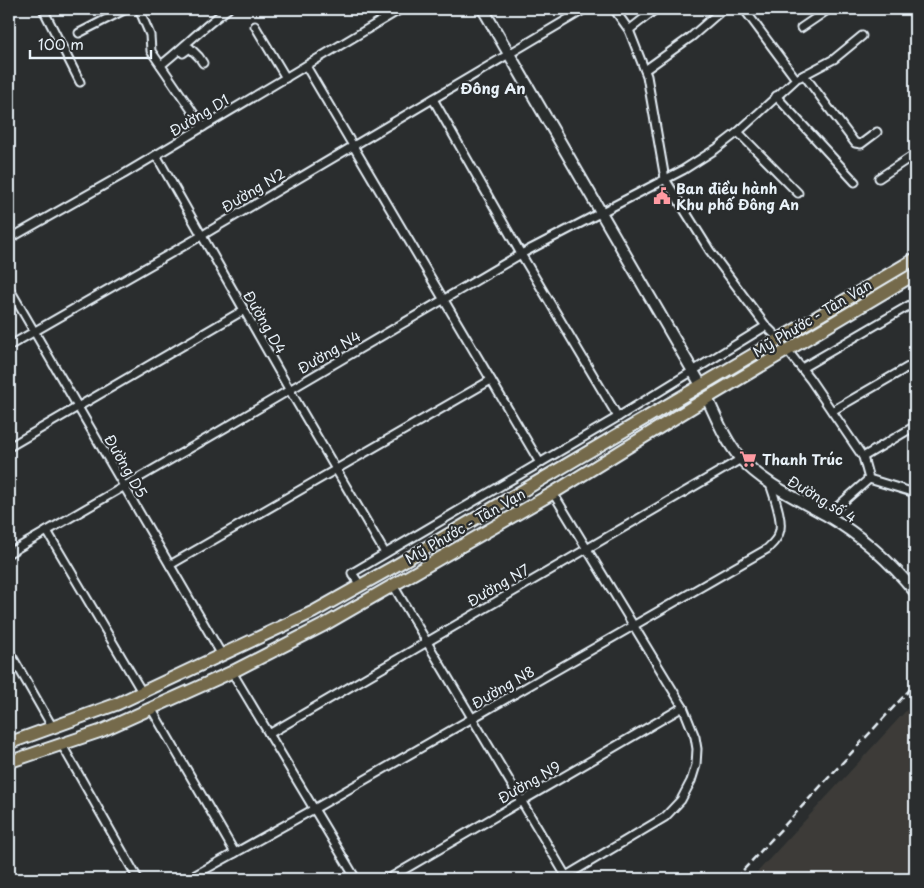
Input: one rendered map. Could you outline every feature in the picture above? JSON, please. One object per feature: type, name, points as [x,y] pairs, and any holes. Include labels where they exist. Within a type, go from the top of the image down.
[{"type":"main road","name":"Mỹ Phước - Tân Vạn","points":[[9,744],[117,704],[313,612],[780,340],[915,259]]},
{"type":"main road","name":"Mỹ Phước - Tân Vạn","points":[[9,762],[101,731],[232,672],[324,625],[553,493],[707,398],[915,274]]},
{"type":"main road","points":[[701,385],[707,398]]},
{"type":"street","points":[[43,9],[80,82]]},
{"type":"street","points":[[79,33],[126,9]]},
{"type":"street","points":[[139,9],[150,35],[151,51],[203,127]]},
{"type":"street","points":[[162,67],[187,45],[204,26],[228,9]]},
{"type":"street","name":"Đường D1","points":[[9,239],[156,155],[401,9]]},
{"type":"street","points":[[483,9],[602,211],[701,385]]},
{"type":"street","name":"Đường N2","points":[[9,346],[201,236],[585,9]]},
{"type":"street","points":[[614,9],[629,30],[645,70],[665,179],[710,251],[766,326],[780,340]]},
{"type":"street","points":[[629,30],[656,9]]},
{"type":"street","points":[[645,70],[691,37],[723,9]]},
{"type":"street","points":[[744,9],[796,79]]},
{"type":"street","points":[[800,28],[829,9]]},
{"type":"street","points":[[255,26],[286,78]]},
{"type":"street","name":"Đường N4","points":[[9,553],[521,254],[683,170],[738,132],[796,79],[834,59],[862,36]]},
{"type":"street","points":[[162,67],[190,48],[203,63]]},
{"type":"street","points":[[306,66],[540,463]]},
{"type":"street","points":[[804,75],[855,143],[862,144],[877,132]]},
{"type":"street","points":[[776,96],[855,182]]},
{"type":"street","points":[[433,100],[521,254],[618,417]]},
{"type":"street","points":[[738,132],[798,193]]},
{"type":"street","points":[[879,178],[915,154]]},
{"type":"street","name":"Đường D4","points":[[156,155],[385,553]]},
{"type":"street","name":"Đường D5","points":[[9,288],[222,655]]},
{"type":"street","points":[[802,368],[915,302]]},
{"type":"street","points":[[9,447],[244,310]]},
{"type":"street","points":[[360,585],[352,573],[618,417],[766,326]]},
{"type":"street","points":[[788,351],[802,368],[863,457],[869,479]]},
{"type":"street","points":[[832,412],[915,363]]},
{"type":"street","points":[[170,565],[491,380]]},
{"type":"street","name":"Đường số 4","points":[[707,398],[721,430],[741,459],[770,484],[827,516],[866,543],[915,592]]},
{"type":"street","points":[[863,457],[915,426]]},
{"type":"street","name":"Đường N7","points":[[269,734],[741,459]]},
{"type":"street","points":[[869,479],[915,492]]},
{"type":"street","points":[[827,516],[869,479]]},
{"type":"street","name":"Đường N8","points":[[188,879],[314,809],[767,549],[776,540],[781,530],[780,519],[770,484]]},
{"type":"street","points":[[393,585],[521,800],[563,878],[665,817],[681,800],[691,781],[696,765],[697,749],[695,737],[683,707],[553,493]]},
{"type":"street","points":[[47,531],[142,692]]},
{"type":"street","points":[[9,651],[53,728]]},
{"type":"street","points":[[232,672],[356,879]]},
{"type":"street","name":"Đường N9","points":[[388,879],[683,707]]},
{"type":"street","points":[[151,708],[235,853]]},
{"type":"street","points":[[62,745],[138,879]]},
{"type":"shaded area","points":[[915,701],[915,879],[751,879]]},
{"type":"railway","points":[[735,879],[915,684]]},
{"type":"place","name":"Ban điều hành Khu phố Đông An","points":[[662,196]]},
{"type":"place","name":"Thanh Trúc","points":[[748,459]]},
{"type":"district","name":"Đông An","points":[[493,87]]}]
